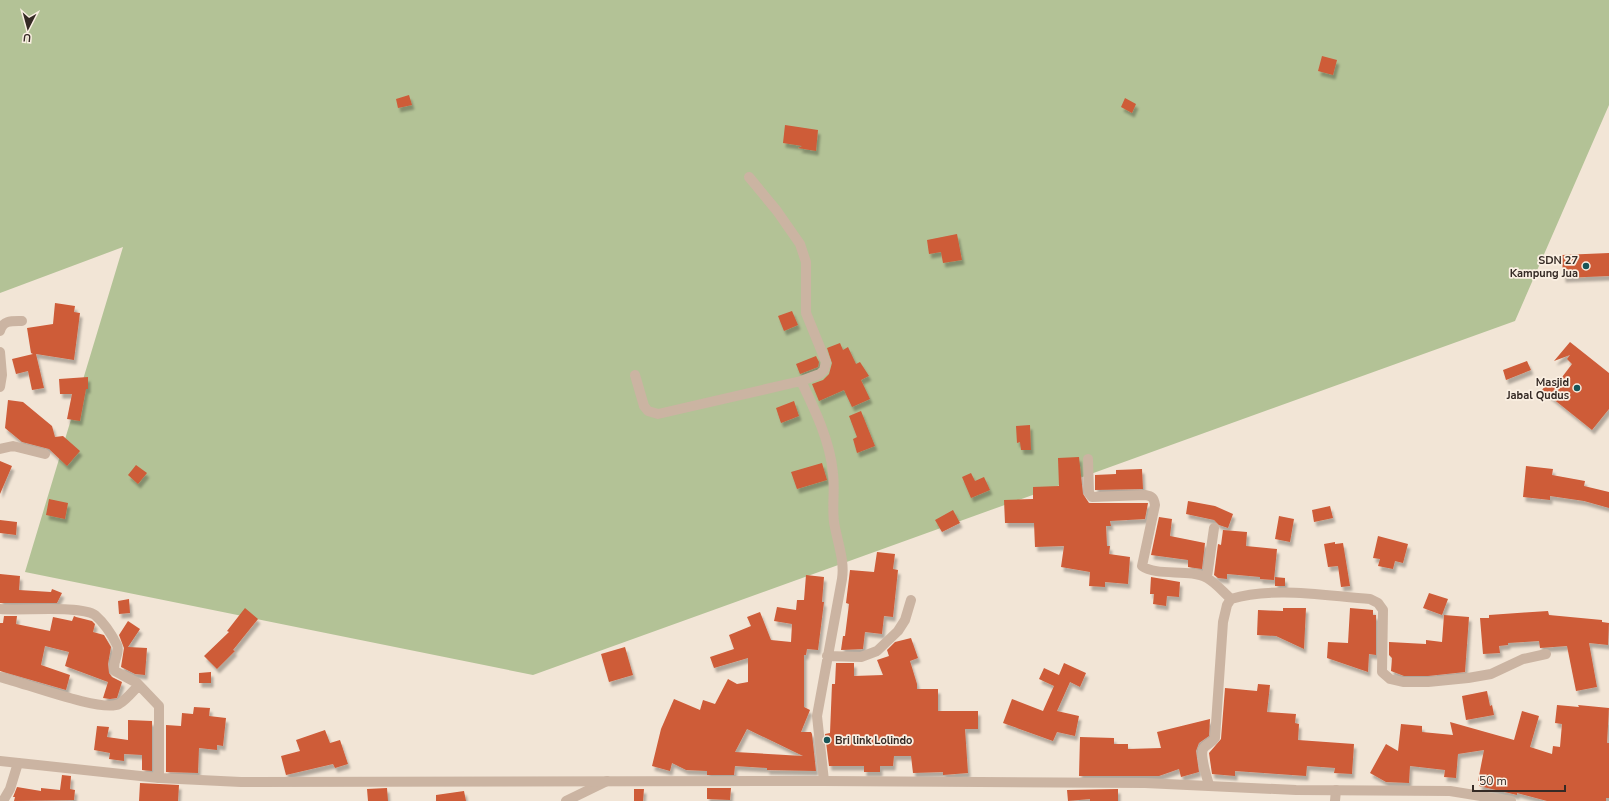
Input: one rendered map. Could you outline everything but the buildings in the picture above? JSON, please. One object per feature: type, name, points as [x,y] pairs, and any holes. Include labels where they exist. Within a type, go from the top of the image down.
[{"type":"street","points":[[635,375],[644,406],[648,412],[658,414],[800,381],[820,374],[824,370],[826,362],[806,313],[805,257],[795,234],[749,177]]},
{"type":"street","points":[[0,331],[2,326],[7,322],[22,321]]},
{"type":"street","points":[[0,352],[2,375],[0,387]]},
{"type":"street","points":[[800,381],[824,434],[829,454],[833,472],[834,521],[843,564],[842,579],[817,716],[824,781]]},
{"type":"street","points":[[0,449],[13,446],[45,454]]},
{"type":"street","points":[[1088,459],[1089,493],[1092,497],[1145,495],[1151,496],[1154,500],[1155,505],[1142,566],[1158,570],[1196,574],[1207,578],[1231,599]]},
{"type":"street","points":[[1207,578],[1214,528]]},
{"type":"street","points":[[1209,785],[1202,754],[1206,746],[1213,742],[1215,738],[1223,622],[1227,605],[1231,599],[1256,593],[1309,594],[1370,600],[1378,603],[1383,610],[1382,672],[1390,679],[1403,682],[1428,682],[1491,674],[1523,660],[1546,654]]},
{"type":"street","points":[[827,656],[861,657],[877,651],[898,631],[905,620],[911,600]]},
{"type":"street","points":[[0,609],[18,611],[78,610],[94,615],[118,646],[118,652],[114,665],[116,671],[139,685],[155,700],[161,711],[159,778]]},
{"type":"street","points":[[0,678],[55,694],[105,705],[119,704],[139,685]]},
{"type":"street","points":[[0,761],[159,778],[329,783],[824,781],[1209,785],[1336,790],[1450,791],[1511,801]]},
{"type":"street","points":[[3,801],[10,789],[18,763]]},
{"type":"street","points":[[566,801],[607,781]]},
{"type":"street","points":[[1335,801],[1336,790]]},
{"type":"green space","points":[[0,0],[1609,0],[1609,105],[1515,321],[533,675],[25,572],[123,247],[0,293]]},
{"type":"place","name":"SDN 27 Kampung Jua","points":[[1586,266]]},
{"type":"place","name":"Masjid Jabal Qudus","points":[[1577,388]]},
{"type":"place","name":"Bri link Lolindo","points":[[827,740]]}]
